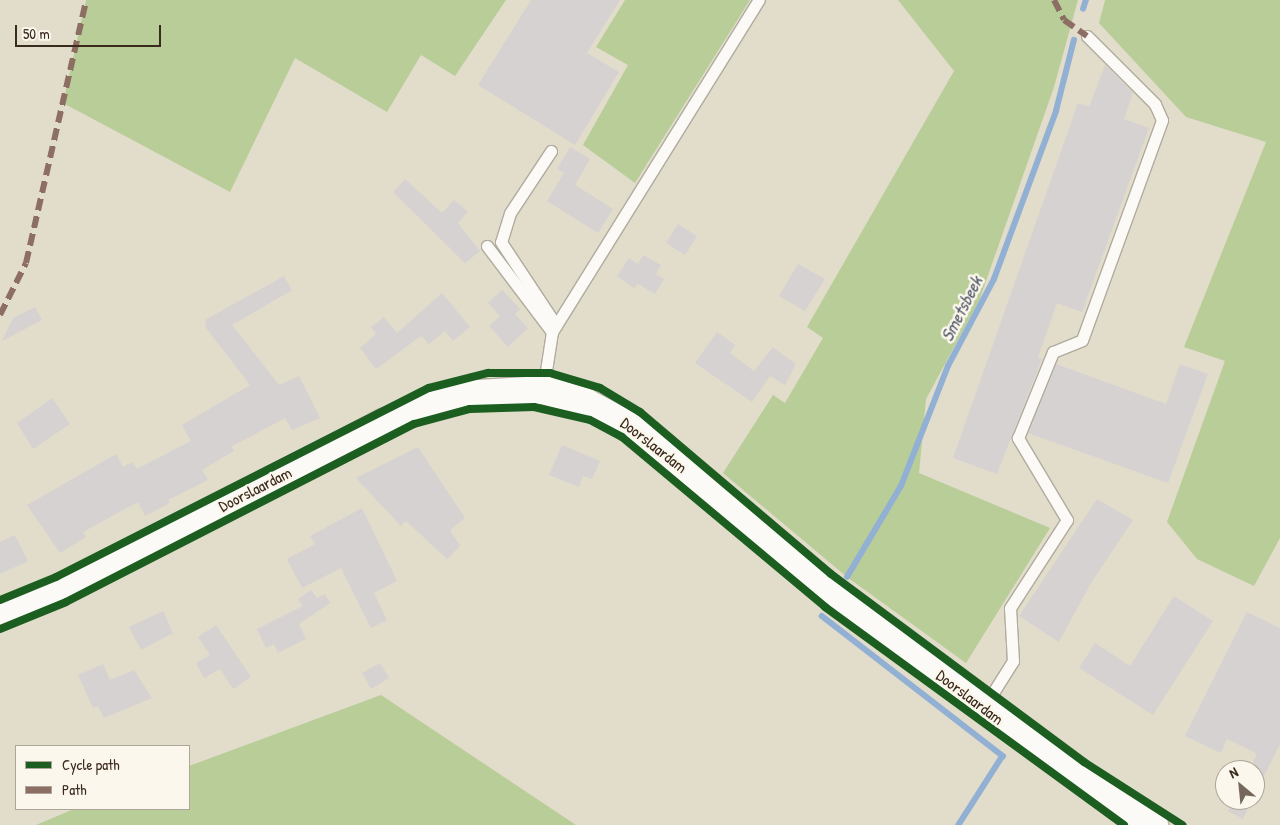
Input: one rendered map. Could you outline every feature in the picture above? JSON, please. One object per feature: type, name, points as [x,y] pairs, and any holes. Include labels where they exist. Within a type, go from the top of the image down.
[{"type":"street","name":"Doorslaardam","points":[[0,615],[69,586],[383,423],[462,395],[543,390],[592,405],[641,432],[825,587],[1089,784],[1154,825]]},
{"type":"lane","points":[[543,390],[554,328],[759,0]]},
{"type":"lane","points":[[984,707],[1013,661],[1010,608],[1067,520],[1018,438],[1053,352],[1082,340],[1162,120],[1156,104],[1087,36]]},
{"type":"lane","points":[[551,151],[510,213],[501,242],[554,328]]},
{"type":"lane","points":[[487,246],[554,328]]},
{"type":"green space","points":[[86,0],[506,0],[455,76],[421,55],[387,112],[295,58],[230,192],[63,103]]},
{"type":"green space","points":[[625,0],[750,0],[635,183],[583,145],[628,65],[596,47]]},
{"type":"green space","points":[[898,0],[1078,0],[1054,87],[979,301],[926,399],[919,473],[1050,528],[966,663],[847,577],[723,473],[773,395],[785,403],[823,338],[807,327],[954,71]]},
{"type":"green space","points":[[1105,0],[1280,0],[1280,538],[1254,586],[1197,559],[1167,522],[1225,361],[1184,347],[1266,142],[1186,117],[1099,23]]},
{"type":"green space","points":[[381,695],[576,825],[36,825],[72,810],[190,810],[190,766]]},
{"type":"building","points":[[531,0],[620,0],[587,53],[619,72],[575,145],[478,85]]},
{"type":"building","points":[[1105,65],[1133,93],[1124,119],[1149,128],[1082,312],[1057,303],[1038,357],[1042,359],[997,474],[953,458],[1078,103],[1089,107]]},
{"type":"building","points":[[570,147],[590,159],[575,185],[613,209],[598,233],[547,201],[564,173],[557,169]]},
{"type":"building","points":[[405,179],[442,213],[454,200],[468,212],[458,223],[480,251],[465,263],[393,192]]},
{"type":"building","points":[[678,224],[697,236],[685,255],[666,243]]},
{"type":"building","points":[[643,255],[661,265],[656,274],[664,279],[655,294],[638,284],[634,288],[617,276],[629,258],[638,264]]},
{"type":"building","points":[[798,264],[825,279],[805,311],[779,296]]},
{"type":"building","points":[[284,276],[292,290],[232,325],[279,385],[299,376],[320,418],[292,430],[285,418],[231,447],[234,451],[202,470],[208,480],[168,500],[170,503],[145,516],[138,502],[83,532],[86,537],[60,553],[27,505],[116,454],[123,467],[132,462],[137,469],[191,441],[182,425],[250,385],[206,328],[205,320]]},
{"type":"building","points":[[502,290],[520,309],[515,314],[528,328],[508,347],[489,326],[500,316],[488,303]]},
{"type":"building","points":[[442,293],[470,327],[453,341],[445,331],[429,344],[421,336],[376,369],[360,348],[376,334],[371,327],[384,317],[397,333]]},
{"type":"building","points":[[35,307],[42,320],[2,341],[13,318]]},
{"type":"building","points":[[717,332],[735,345],[730,353],[754,371],[773,347],[796,364],[785,385],[770,376],[752,402],[695,363]]},
{"type":"building","points":[[1056,364],[1166,404],[1180,364],[1208,374],[1168,483],[1028,433]]},
{"type":"building","points":[[52,398],[70,424],[33,449],[17,423]]},
{"type":"building","points":[[562,445],[600,461],[592,479],[583,476],[579,487],[549,475]]},
{"type":"building","points":[[418,447],[465,518],[450,530],[460,546],[447,559],[406,521],[401,526],[356,478]]},
{"type":"building","points":[[1097,499],[1133,520],[1091,583],[1059,642],[1019,616]]},
{"type":"building","points":[[362,508],[397,581],[374,593],[387,620],[371,628],[341,568],[302,588],[287,559],[315,544],[310,536]]},
{"type":"building","points":[[15,535],[28,561],[0,574],[0,542]]},
{"type":"building","points":[[311,590],[317,598],[325,594],[330,603],[299,624],[306,639],[278,653],[274,644],[266,648],[257,629],[303,606],[298,599]]},
{"type":"building","points":[[1174,596],[1213,621],[1153,715],[1079,668],[1095,643],[1130,666]]},
{"type":"building","points":[[163,611],[173,633],[141,650],[129,627]]},
{"type":"building","points":[[1247,612],[1280,628],[1280,744],[1265,774],[1265,760],[1254,760],[1257,754],[1227,739],[1221,753],[1185,736]]},
{"type":"building","points":[[216,625],[251,677],[233,689],[220,669],[204,678],[196,663],[210,655],[198,637]]},
{"type":"building","points":[[380,663],[389,678],[371,689],[362,673]]},
{"type":"building","points":[[103,664],[110,680],[134,670],[152,698],[104,718],[98,706],[93,708],[78,675]]},
{"type":"building","points":[[1229,810],[1247,810],[1243,819]]},
{"type":"waterway","name":"Smetsbeek","points":[[1083,9],[1086,0]]},
{"type":"waterway","name":"Smetsbeek","points":[[847,577],[901,486],[948,366],[994,279],[1056,111],[1074,40]]},
{"type":"waterway","name":"Smetsbeek","points":[[822,616],[1003,756],[959,825]]},
{"type":"marked path","points":[[0,315],[26,263],[86,0]]},
{"type":"marked path","points":[[1054,0],[1064,20],[1087,36]]},
{"type":"cycle path","points":[[0,600],[56,577],[429,388],[488,373],[550,373],[600,388],[640,412],[831,574],[1084,762],[1182,825]]},
{"type":"cycle path","points":[[0,629],[66,602],[414,424],[470,409],[534,407],[590,420],[622,437],[825,607],[1124,825]]}]
